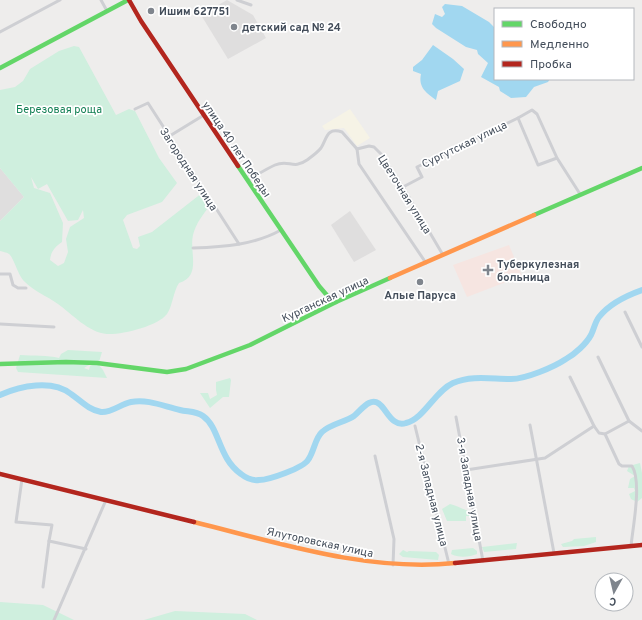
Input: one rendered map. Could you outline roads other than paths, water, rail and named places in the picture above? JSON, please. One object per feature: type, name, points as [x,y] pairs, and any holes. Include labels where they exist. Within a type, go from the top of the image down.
[{"type":"main road","points":[[0,68],[129,0]]},
{"type":"main road","name":"улица 40 лет Победы","points":[[129,0],[141,21],[319,286],[331,300],[336,302]]},
{"type":"main road","name":"Курганская улица","points":[[0,364],[66,362],[97,363],[167,372],[186,369],[250,345],[336,302],[642,168]]},
{"type":"main road","name":"Ялуторовская улица","points":[[0,474],[347,559],[393,565],[449,564],[642,546]]},
{"type":"street","points":[[0,32],[60,0]]},
{"type":"street","points":[[102,0],[107,11]]},
{"type":"street","points":[[237,0],[251,5]]},
{"type":"street","name":"Загородная улица","points":[[135,109],[148,103],[168,138],[238,244]]},
{"type":"street","points":[[558,158],[538,165],[518,118],[532,110],[537,114],[558,158],[580,194]]},
{"type":"street","points":[[168,138],[204,115]]},
{"type":"street","name":"Сургутская улица","points":[[403,187],[422,177],[417,167],[518,118]]},
{"type":"street","points":[[248,180],[275,165],[286,162],[297,166],[300,165],[318,152],[326,135],[333,132],[342,132],[357,149],[359,164],[426,263]]},
{"type":"street","name":"Цветочная улица","points":[[357,149],[369,146],[374,147],[382,155],[403,187],[443,255]]},
{"type":"street","points":[[193,248],[238,244],[266,239],[281,230]]},
{"type":"street","points":[[0,274],[10,274],[13,286],[18,288],[26,288]]},
{"type":"street","points":[[625,312],[642,347]]},
{"type":"street","points":[[0,324],[54,327]]},
{"type":"street","points":[[637,337],[642,335]]},
{"type":"street","points":[[598,358],[629,421],[642,431]]},
{"type":"street","points":[[570,377],[594,426],[599,433],[605,434],[629,421]]},
{"type":"street","name":"3-я Западная улица","points":[[456,417],[483,561]]},
{"type":"street","points":[[530,425],[555,555]]},
{"type":"street","name":"2-я Западная улица","points":[[415,426],[449,564]]},
{"type":"street","points":[[466,470],[537,458],[545,458],[594,426]]},
{"type":"street","points":[[605,434],[618,464],[622,466],[632,466],[636,472],[636,506],[631,547]]},
{"type":"street","points":[[376,456],[394,539],[393,565]]},
{"type":"street","points":[[22,479],[16,522],[52,525],[43,587]]},
{"type":"street","points":[[54,620],[86,550],[106,500]]},
{"type":"street","points":[[49,541],[86,550]]},
{"type":"water","points":[[445,4],[462,6],[489,22],[494,27],[494,80],[549,80],[548,82],[534,87],[526,97],[511,98],[500,91],[499,87],[481,77],[488,63],[478,54],[477,50],[466,47],[432,24],[435,14],[442,17],[445,14],[442,7]]},
{"type":"water","points":[[433,45],[464,69],[460,81],[438,91],[436,100],[422,87],[420,79],[421,74],[413,71],[413,67],[422,60]]},
{"type":"waterway","points":[[0,395],[17,389],[45,385],[63,389],[89,407],[101,412],[108,411],[127,403],[143,401],[198,413],[209,421],[223,452],[233,467],[249,479],[264,479],[285,473],[305,463],[310,457],[318,438],[325,429],[354,416],[369,403],[374,402],[379,404],[394,421],[400,424],[406,423],[424,411],[441,392],[453,383],[474,378],[517,378],[532,375],[554,366],[577,352],[591,335],[603,312],[625,297],[642,290]]},
{"type":"place","name":"Ишим 627751","points":[[151,11]]},
{"type":"place","name":"детский сад № 24","points":[[234,27]]},
{"type":"place","name":"Туберкулезная больница","points":[[488,270]]},
{"type":"place","name":"Алые Паруса","points":[[420,282]]},
{"type":"park label","name":"Березовая роща","points":[[59,109]]}]
